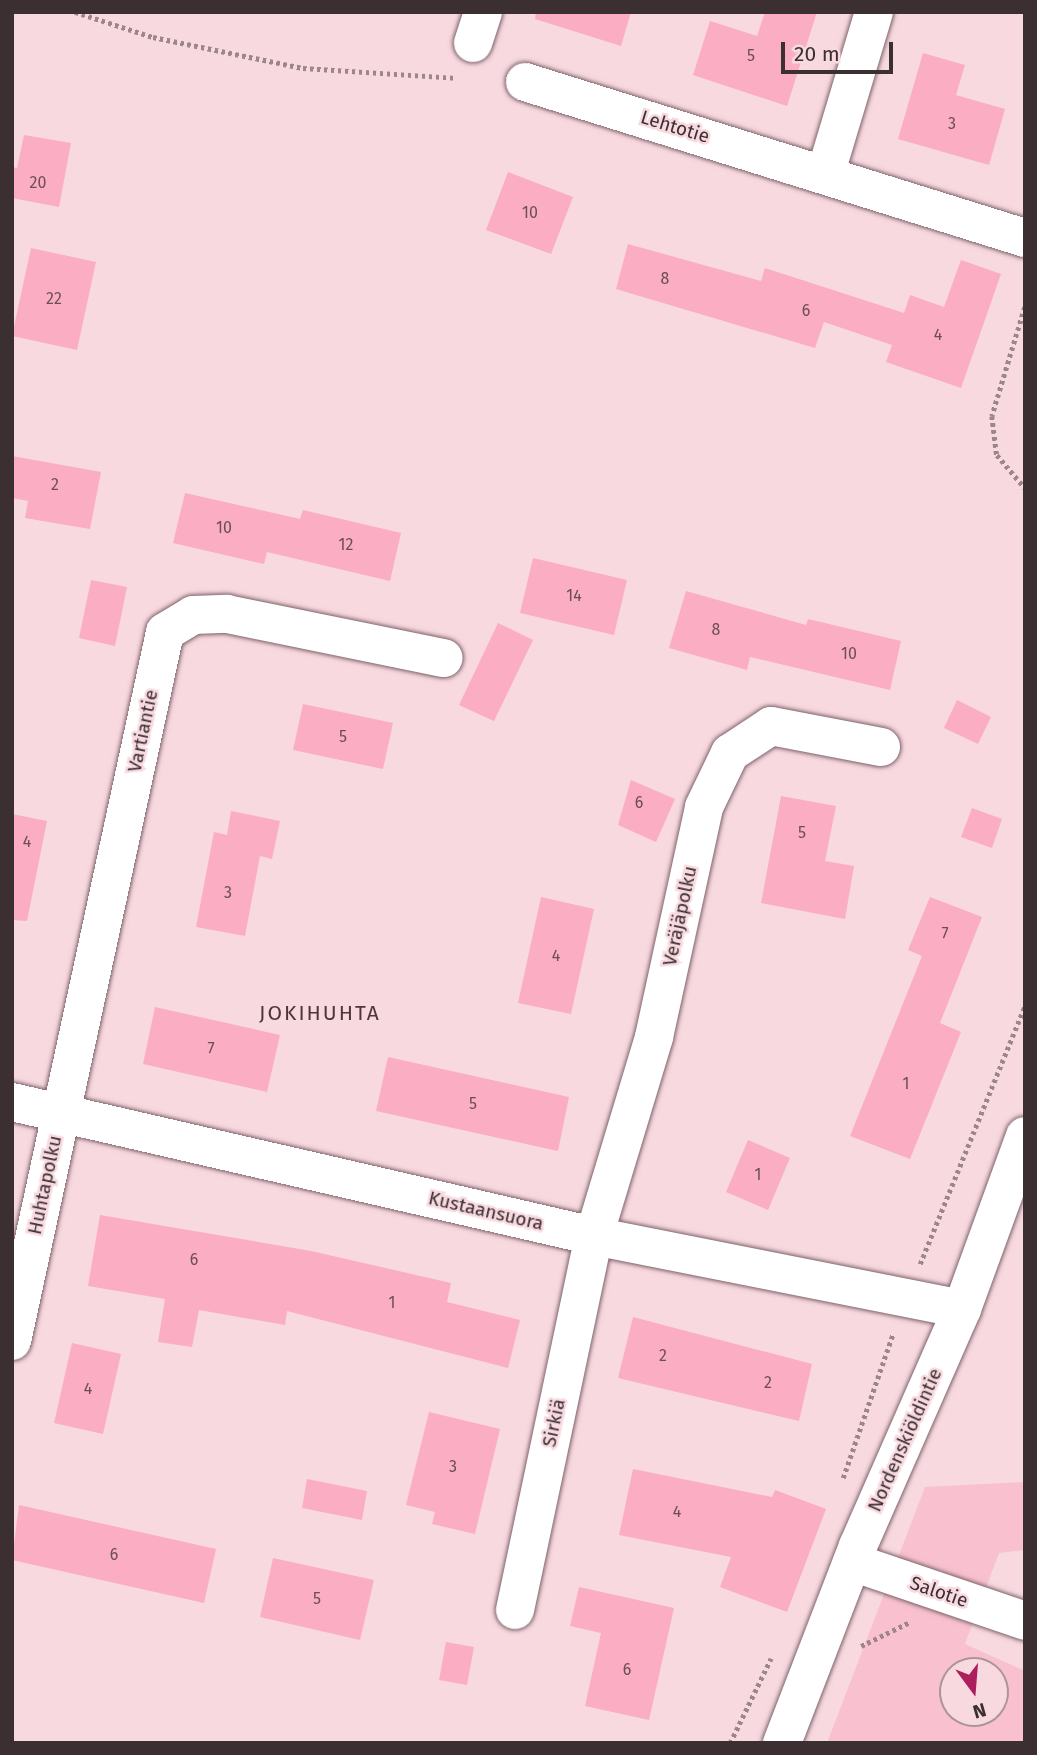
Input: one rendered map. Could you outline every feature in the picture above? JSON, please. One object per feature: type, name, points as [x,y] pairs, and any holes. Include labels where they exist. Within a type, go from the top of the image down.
[{"type":"street","points":[[826,172],[874,12]]},
{"type":"street","name":"Lehtotie","points":[[525,82],[826,172],[1025,238]]},
{"type":"street","name":"Vartiantie","points":[[60,1112],[165,632],[193,615],[227,614],[444,658]]},
{"type":"street","name":"Veräjäpolku","points":[[594,1236],[654,1037],[704,807],[730,754],[771,726],[881,747]]},
{"type":"street","name":"Kustaansuora","points":[[12,1102],[594,1236],[962,1309]]},
{"type":"street","name":"Huhtapolku","points":[[12,1341],[60,1112]]},
{"type":"street","name":"Nordenskiöldintie","points":[[782,1743],[852,1562],[962,1309],[1025,1136]]},
{"type":"street","name":"Sirkiä","points":[[514,1610],[594,1236]]},
{"type":"street","name":"Salotie","points":[[852,1562],[1025,1621]]},
{"type":"path","points":[[75,12],[153,37],[303,68],[473,45]]},
{"type":"path","points":[[1025,307],[992,416],[997,455],[1025,488]]},
{"type":"path","points":[[841,1481],[906,1299],[1025,1005]]},
{"type":"path","points":[[730,1743],[781,1637],[844,1655],[957,1598]]},
{"type":"shaded area","points":[[1025,1482],[1025,1550],[999,1553],[965,1644],[994,1657],[939,1657],[939,1727],[1009,1727],[1009,1664],[1025,1671],[1025,1743],[827,1743],[925,1487]]},
{"type":"building","points":[[536,12],[631,12],[621,46],[535,19]]},
{"type":"building","points":[[765,12],[817,12],[787,106],[693,75],[710,21],[757,36]]},
{"type":"building","points":[[923,53],[965,65],[956,95],[1005,109],[989,165],[898,139]]},
{"type":"building","points":[[24,135],[71,143],[59,207],[12,198],[12,167],[17,168]]},
{"type":"building","points":[[508,172],[573,197],[551,254],[486,230]]},
{"type":"building","points":[[628,244],[761,281],[765,268],[904,313],[910,295],[944,307],[961,260],[1001,274],[961,388],[886,362],[892,345],[824,322],[815,348],[616,289]]},
{"type":"building","points":[[31,248],[96,262],[77,350],[12,336]]},
{"type":"building","points":[[12,456],[101,472],[90,529],[25,518],[28,501],[12,498]]},
{"type":"building","points":[[185,493],[300,519],[303,510],[401,533],[390,581],[267,552],[264,564],[173,543]]},
{"type":"building","points":[[533,558],[627,580],[614,635],[520,613]]},
{"type":"building","points":[[91,580],[127,587],[115,646],[79,638]]},
{"type":"building","points":[[686,591],[806,625],[808,619],[901,641],[890,690],[750,657],[747,670],[669,648]]},
{"type":"building","points":[[498,623],[533,640],[494,721],[459,705]]},
{"type":"building","points":[[957,700],[991,717],[978,744],[944,728]]},
{"type":"building","points":[[303,704],[393,723],[383,769],[293,750]]},
{"type":"building","points":[[631,780],[675,799],[656,842],[618,825]]},
{"type":"building","points":[[781,796],[836,806],[825,861],[854,866],[845,919],[761,903]]},
{"type":"building","points":[[972,808],[1002,819],[992,848],[961,837]]},
{"type":"building","points":[[231,811],[280,821],[272,859],[260,856],[245,936],[196,927],[214,832],[227,835]]},
{"type":"building","points":[[12,814],[47,821],[27,921],[12,920]]},
{"type":"building","points":[[541,897],[594,909],[571,1014],[518,1003]]},
{"type":"building","points":[[930,897],[982,917],[940,1023],[961,1032],[910,1159],[850,1136],[922,956],[908,950]]},
{"type":"building","points":[[155,1007],[280,1035],[267,1092],[143,1064]]},
{"type":"building","points":[[388,1057],[569,1097],[558,1151],[376,1111]]},
{"type":"building","points":[[748,1140],[790,1158],[768,1210],[726,1192]]},
{"type":"building","points":[[100,1215],[311,1251],[451,1283],[447,1302],[520,1320],[508,1368],[287,1311],[285,1325],[199,1310],[192,1347],[158,1342],[165,1299],[88,1286]]},
{"type":"building","points":[[633,1317],[812,1364],[799,1421],[618,1378]]},
{"type":"building","points":[[72,1343],[121,1354],[103,1434],[54,1423]]},
{"type":"building","points":[[429,1412],[500,1429],[475,1534],[432,1524],[435,1512],[406,1505]]},
{"type":"building","points":[[633,1469],[772,1497],[775,1490],[826,1509],[787,1612],[720,1587],[731,1557],[619,1535]]},
{"type":"building","points":[[307,1479],[367,1491],[362,1520],[302,1508]]},
{"type":"building","points":[[19,1505],[216,1549],[204,1603],[12,1560]]},
{"type":"building","points":[[273,1558],[374,1580],[360,1640],[260,1617]]},
{"type":"building","points":[[579,1587],[674,1608],[649,1720],[585,1706],[601,1633],[570,1626]]},
{"type":"building","points":[[446,1642],[474,1647],[467,1685],[439,1680]]},
{"type":"district","name":"JOKIHUHTA","points":[[320,1013]]}]
